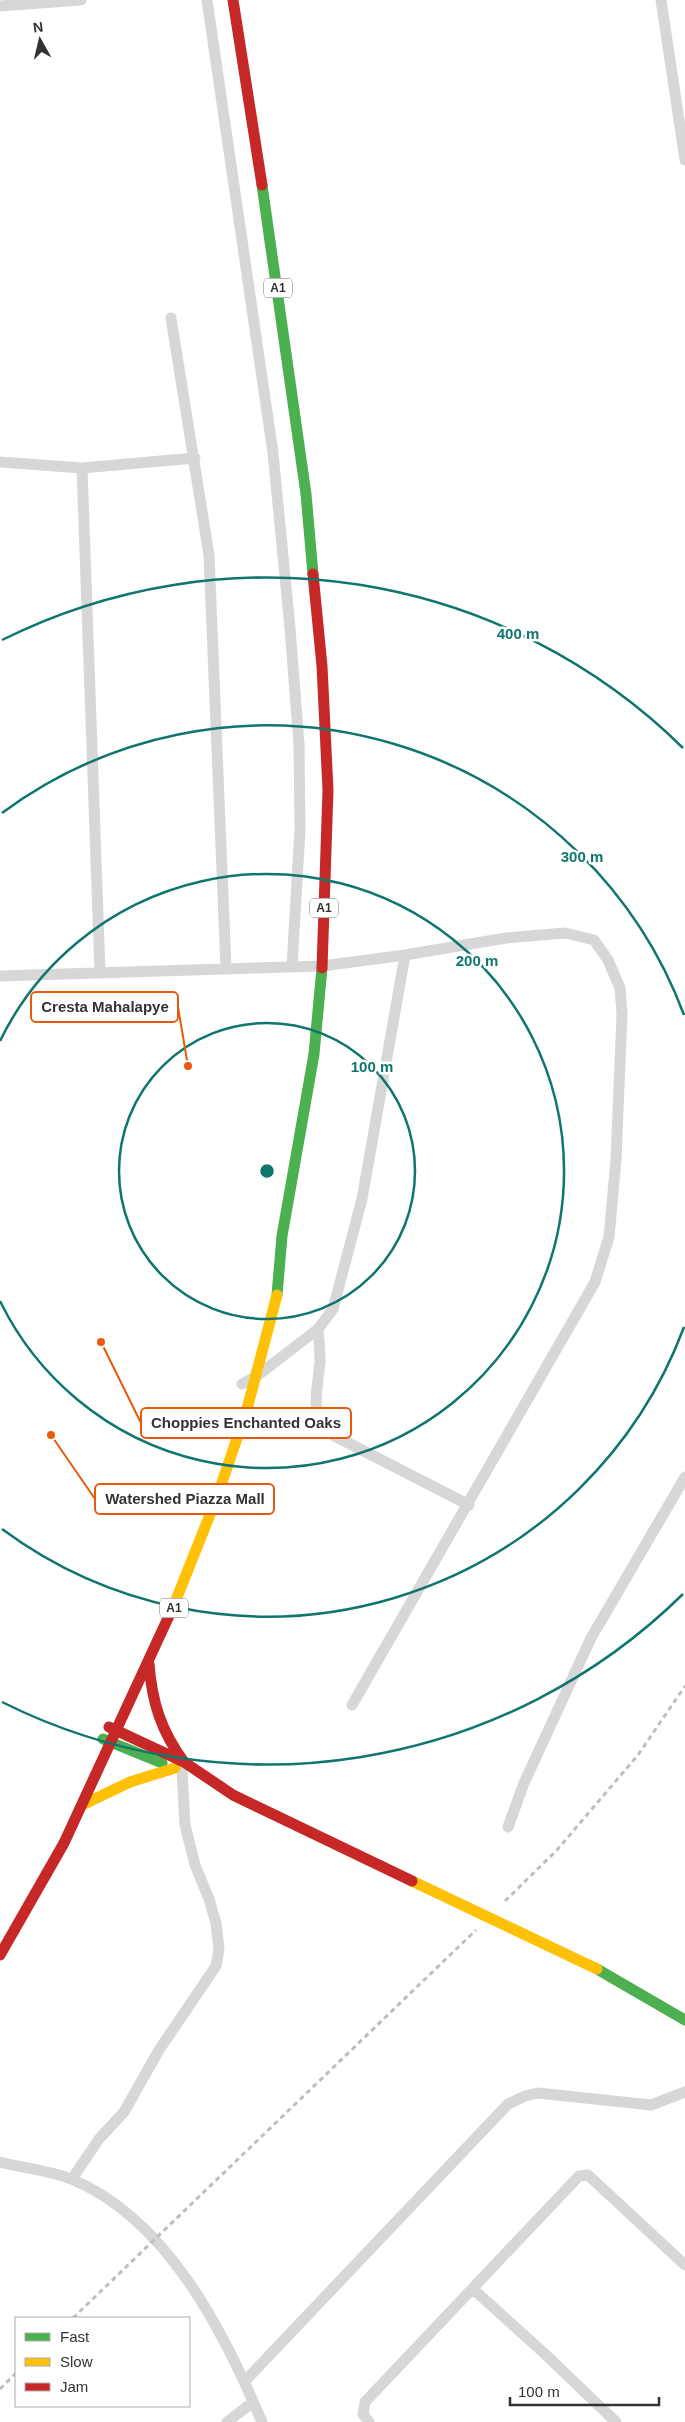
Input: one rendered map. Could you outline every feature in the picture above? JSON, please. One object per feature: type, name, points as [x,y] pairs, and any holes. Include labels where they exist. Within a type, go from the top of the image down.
[{"type":"main road","name":"A1","points":[[233,0],[274,261],[315,577],[328,790],[322,966],[314,1054],[282,1236],[265,1291]]},
{"type":"main road","name":"A1","points":[[113,1729],[169,1620],[194,1552],[217,1498],[257,1376],[280,1281],[282,1236]]},
{"type":"main road","points":[[237,1398],[256,1326]]},
{"type":"main road","name":"A1","points":[[0,1955],[43,1881],[82,1805],[157,1613]]},
{"type":"main road","points":[[149,1661],[152,1698],[158,1723],[180,1767]]},
{"type":"main road","points":[[113,1729],[234,1796],[612,1976],[685,2020]]},
{"type":"main road","name":"A1","points":[[64,1813],[108,1741]]},
{"type":"main road","points":[[108,1741],[180,1767]]},
{"type":"main road","points":[[82,1805],[130,1782],[180,1767]]},
{"type":"main road","points":[[24,1889],[38,1864]]},
{"type":"street","points":[[0,6],[80,0]]},
{"type":"street","points":[[207,0],[273,453],[290,628],[299,744],[300,830],[292,966]]},
{"type":"street","points":[[661,0],[685,160]]},
{"type":"street","points":[[172,318],[210,555],[226,968]]},
{"type":"street","points":[[0,462],[82,468],[195,458]]},
{"type":"street","points":[[82,468],[100,972]]},
{"type":"street","points":[[0,976],[322,966],[405,955],[506,938],[565,933],[594,940],[608,960],[620,988],[622,1014],[618,1112],[609,1237],[595,1282],[469,1505],[352,1705]]},
{"type":"street","points":[[242,1384],[257,1376],[318,1330],[333,1309],[362,1199],[405,955]]},
{"type":"street","points":[[318,1330],[320,1361],[315,1399],[317,1420],[322,1430],[469,1505]]},
{"type":"street","points":[[508,1827],[524,1783],[591,1638],[685,1477]]},
{"type":"street","points":[[72,2179],[99,2139],[124,2112],[159,2050],[216,1966],[219,1949],[216,1923],[210,1899],[195,1865],[185,1825],[180,1767]]},
{"type":"street","points":[[245,2381],[508,2104],[525,2096],[544,2094],[651,2105],[685,2092]]},
{"type":"street","points":[[0,2162],[72,2179],[98,2192],[121,2208],[178,2267],[212,2316],[245,2381],[262,2422]]},
{"type":"street","points":[[369,2422],[363,2414],[365,2402],[579,2176],[586,2174],[685,2264]]},
{"type":"street","points":[[473,2289],[616,2422]]},
{"type":"street","points":[[227,2422],[253,2402]]},
{"type":"railway","points":[[505,1901],[557,1850],[638,1755],[685,1686]]},
{"type":"railway","points":[[74,2317],[476,1930]]},
{"type":"railway","points":[[0,2389],[15,2374]]},
{"type":"traffic: fast","points":[[262,185],[306,494],[313,574]]},
{"type":"traffic: fast","points":[[277,1295],[282,1236],[314,1054],[322,968]]},
{"type":"traffic: fast","points":[[103,1739],[162,1763]]},
{"type":"traffic: fast","points":[[597,1969],[685,2020]]},
{"type":"traffic: slow","points":[[174,1605],[217,1497],[247,1409],[277,1295]]},
{"type":"traffic: slow","points":[[82,1805],[130,1782],[175,1768]]},
{"type":"traffic: slow","points":[[412,1881],[597,1969]]},
{"type":"traffic: jam","points":[[233,0],[262,185]]},
{"type":"traffic: jam","points":[[313,574],[322,666],[328,790],[322,968]]},
{"type":"traffic: jam","points":[[0,1955],[64,1843],[174,1605]]},
{"type":"traffic: jam","points":[[149,1664],[152,1691],[159,1716],[169,1739],[184,1762]]},
{"type":"traffic: jam","points":[[109,1727],[184,1762],[233,1795],[412,1881]]},
{"type":"place","name":"Cresta Mahalapye","points":[[188,1066]]},
{"type":"place","name":"Choppies Enchanted Oaks","points":[[101,1342]]},
{"type":"place","name":"Watershed Piazza Mall","points":[[51,1435]]}]
